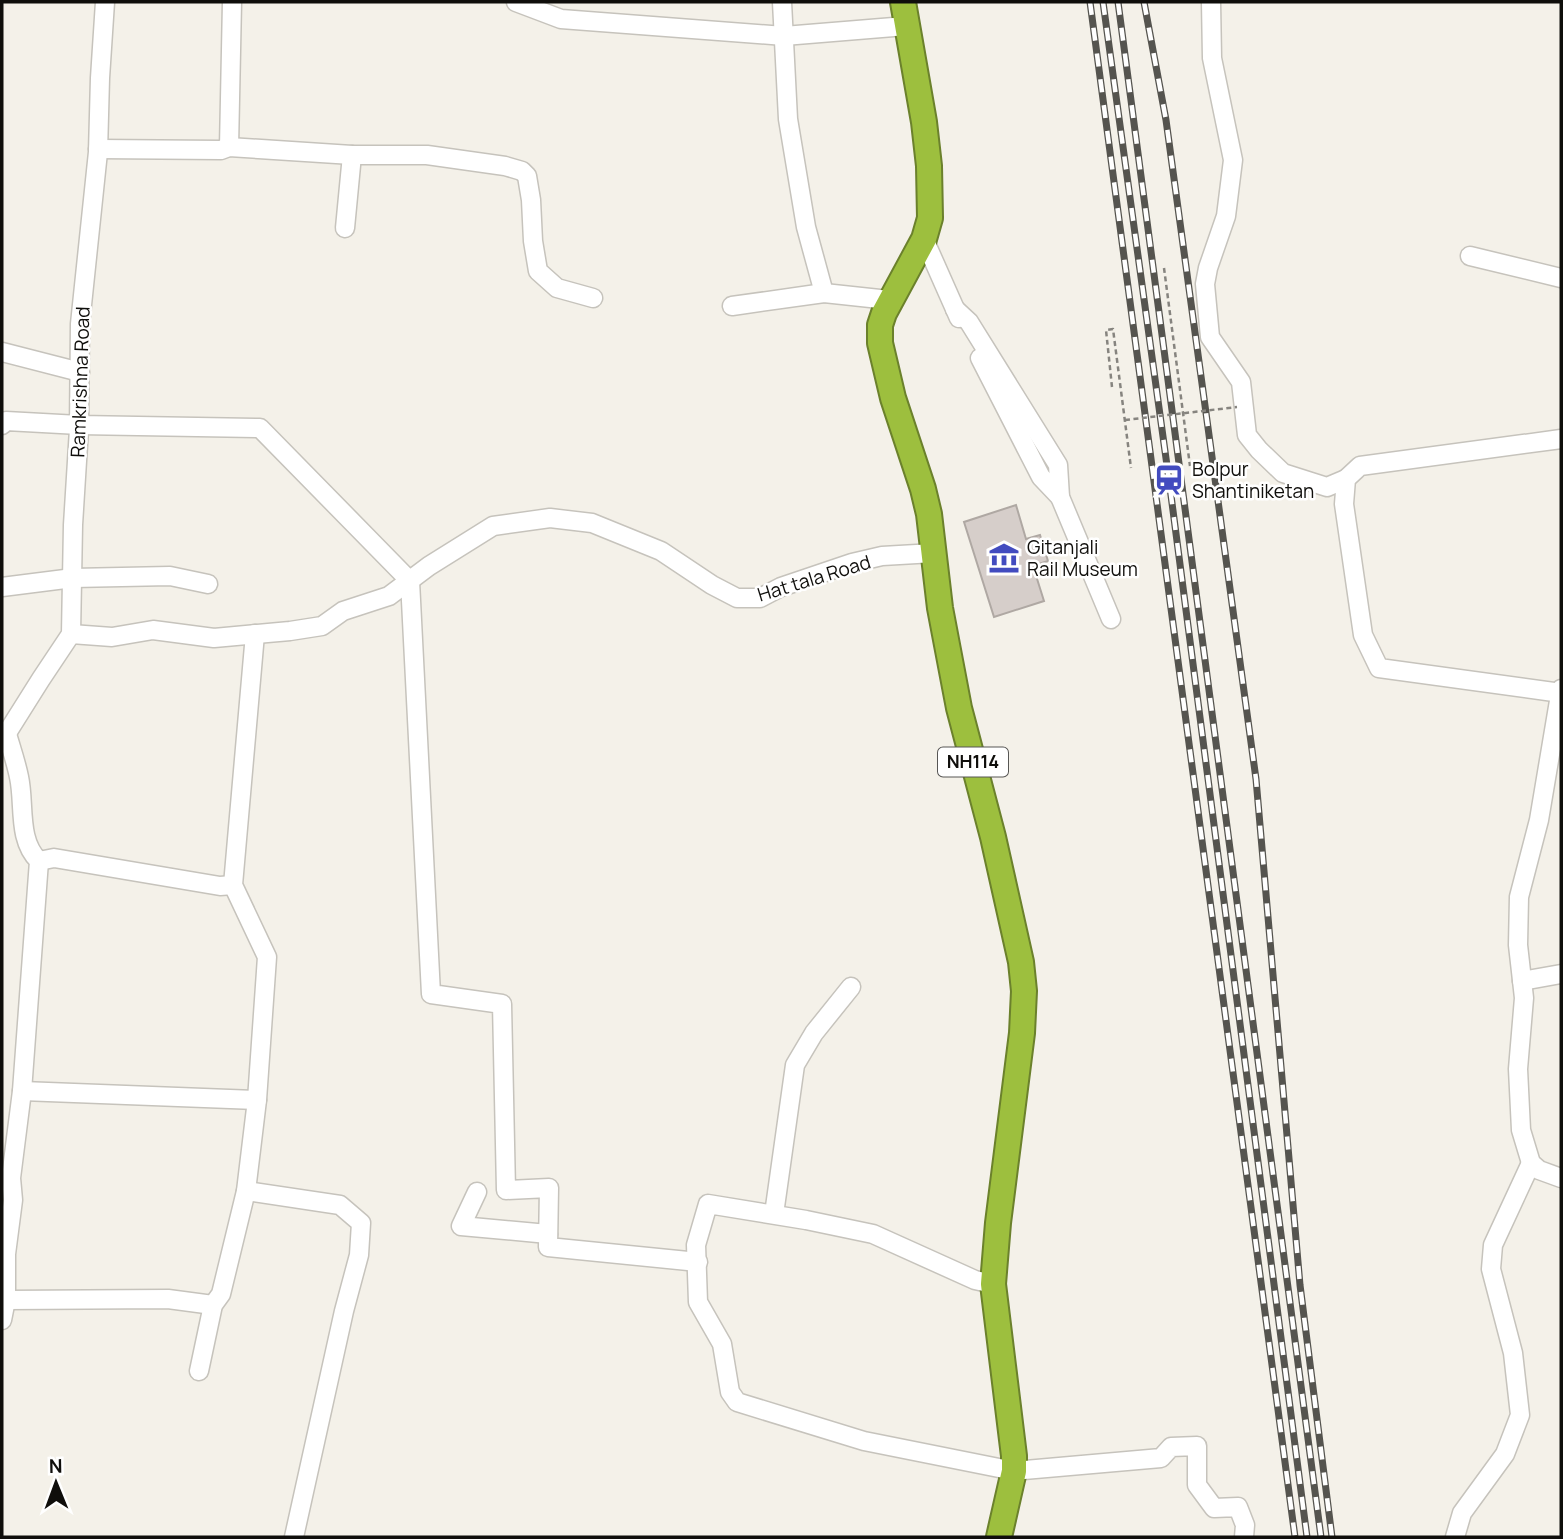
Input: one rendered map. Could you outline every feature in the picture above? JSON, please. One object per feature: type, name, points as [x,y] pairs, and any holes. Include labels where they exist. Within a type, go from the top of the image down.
[{"type":"highway","name":"NH114","points":[[905,14],[924,122],[929,166],[930,218],[924,239],[890,300],[880,325],[880,344],[893,398],[929,514],[940,608],[958,709],[993,837],[1021,962],[1024,991],[993,1284],[1013,1436],[1014,1471],[999,1537]]},
{"type":"street","name":"Ramkrishna Road","points":[[71,634],[80,324],[97,149],[105,2]]},
{"type":"street","points":[[229,148],[232,2]]},
{"type":"street","points":[[516,2],[561,19],[783,36],[905,14]]},
{"type":"street","points":[[782,2],[788,119],[806,227],[824,293]]},
{"type":"street","points":[[1210,2],[1212,58],[1233,160],[1226,216],[1205,284],[1210,337],[1241,382],[1247,435],[1259,450],[1283,473],[1326,487],[1346,479],[1360,466],[1561,439]]},
{"type":"street","points":[[97,149],[229,148],[352,155],[426,155],[505,166],[522,171],[527,176],[531,200],[538,271],[557,288],[593,298]]},
{"type":"street","points":[[345,229],[352,155]]},
{"type":"street","points":[[924,239],[955,309],[1041,477],[1060,497],[1111,619]]},
{"type":"street","points":[[1470,256],[1561,278]]},
{"type":"street","points":[[732,306],[824,293],[890,300]]},
{"type":"street","points":[[2,352],[80,372]]},
{"type":"street","points":[[2,425],[6,421],[260,428],[410,581],[431,994],[502,1004],[506,1191],[549,1188],[548,1247],[697,1262]]},
{"type":"street","points":[[1346,479],[1344,504],[1363,635],[1379,668],[1561,691],[1539,820],[1518,898],[1518,945],[1524,998],[1518,1069],[1521,1130],[1531,1163],[1539,1170],[1561,1178]]},
{"type":"street","name":"Hat tala Road","points":[[71,634],[112,637],[153,630],[214,638],[322,626],[344,611],[389,596],[493,526],[551,518],[592,523],[661,551],[737,598],[760,598],[781,587],[881,556],[934,553]]},
{"type":"street","points":[[2,587],[72,578],[170,576],[208,584]]},
{"type":"street","points":[[39,861],[32,855],[24,834],[20,779],[4,738],[71,634]]},
{"type":"street","points":[[199,1371],[213,1305],[221,1294],[246,1191],[257,1100],[267,957],[233,885],[255,634]]},
{"type":"street","points":[[39,861],[54,858],[220,886],[233,885]]},
{"type":"street","points":[[2,1320],[6,1300],[6,1255],[13,1200],[11,1178],[22,1091],[39,861]]},
{"type":"street","points":[[1522,981],[1561,974]]},
{"type":"street","points":[[774,1214],[795,1065],[814,1032],[852,987]]},
{"type":"street","points":[[22,1091],[257,1100]]},
{"type":"street","points":[[1455,1537],[1462,1514],[1504,1454],[1520,1415],[1513,1353],[1491,1269],[1493,1245],[1531,1163]]},
{"type":"street","points":[[246,1191],[340,1205],[360,1223],[359,1255],[293,1537]]},
{"type":"street","points":[[477,1192],[461,1226],[548,1234]]},
{"type":"street","points":[[993,1284],[975,1280],[873,1234],[708,1204],[696,1245],[698,1302],[722,1344],[730,1392],[737,1402],[864,1441],[1014,1471],[1161,1458],[1171,1447],[1197,1447],[1196,1485],[1214,1508],[1238,1507],[1245,1525],[1244,1537]]},
{"type":"street","points":[[6,1300],[168,1299],[213,1305]]},
{"type":"path","points":[[1164,268],[1190,466]]},
{"type":"path","points":[[1112,387],[1106,330],[1113,329],[1131,468]]},
{"type":"path","points":[[1125,420],[1237,407]]},
{"type":"building","points":[[1016,505],[1026,539],[1040,535],[1048,561],[1033,566],[1044,601],[994,617],[964,522]]},
{"type":"railway","points":[[1090,2],[1295,1537]]},
{"type":"railway","points":[[1103,2],[1169,480],[1307,1537]]},
{"type":"railway","points":[[1118,2],[1321,1537]]},
{"type":"railway","points":[[1144,2],[1166,120],[1256,779],[1300,1285],[1332,1537]]},
{"type":"place","name":"Bolpur Shantiniketan","points":[[1169,480]]},
{"type":"place","name":"Gitanjali Rail Museum","points":[[1004,558]]}]
